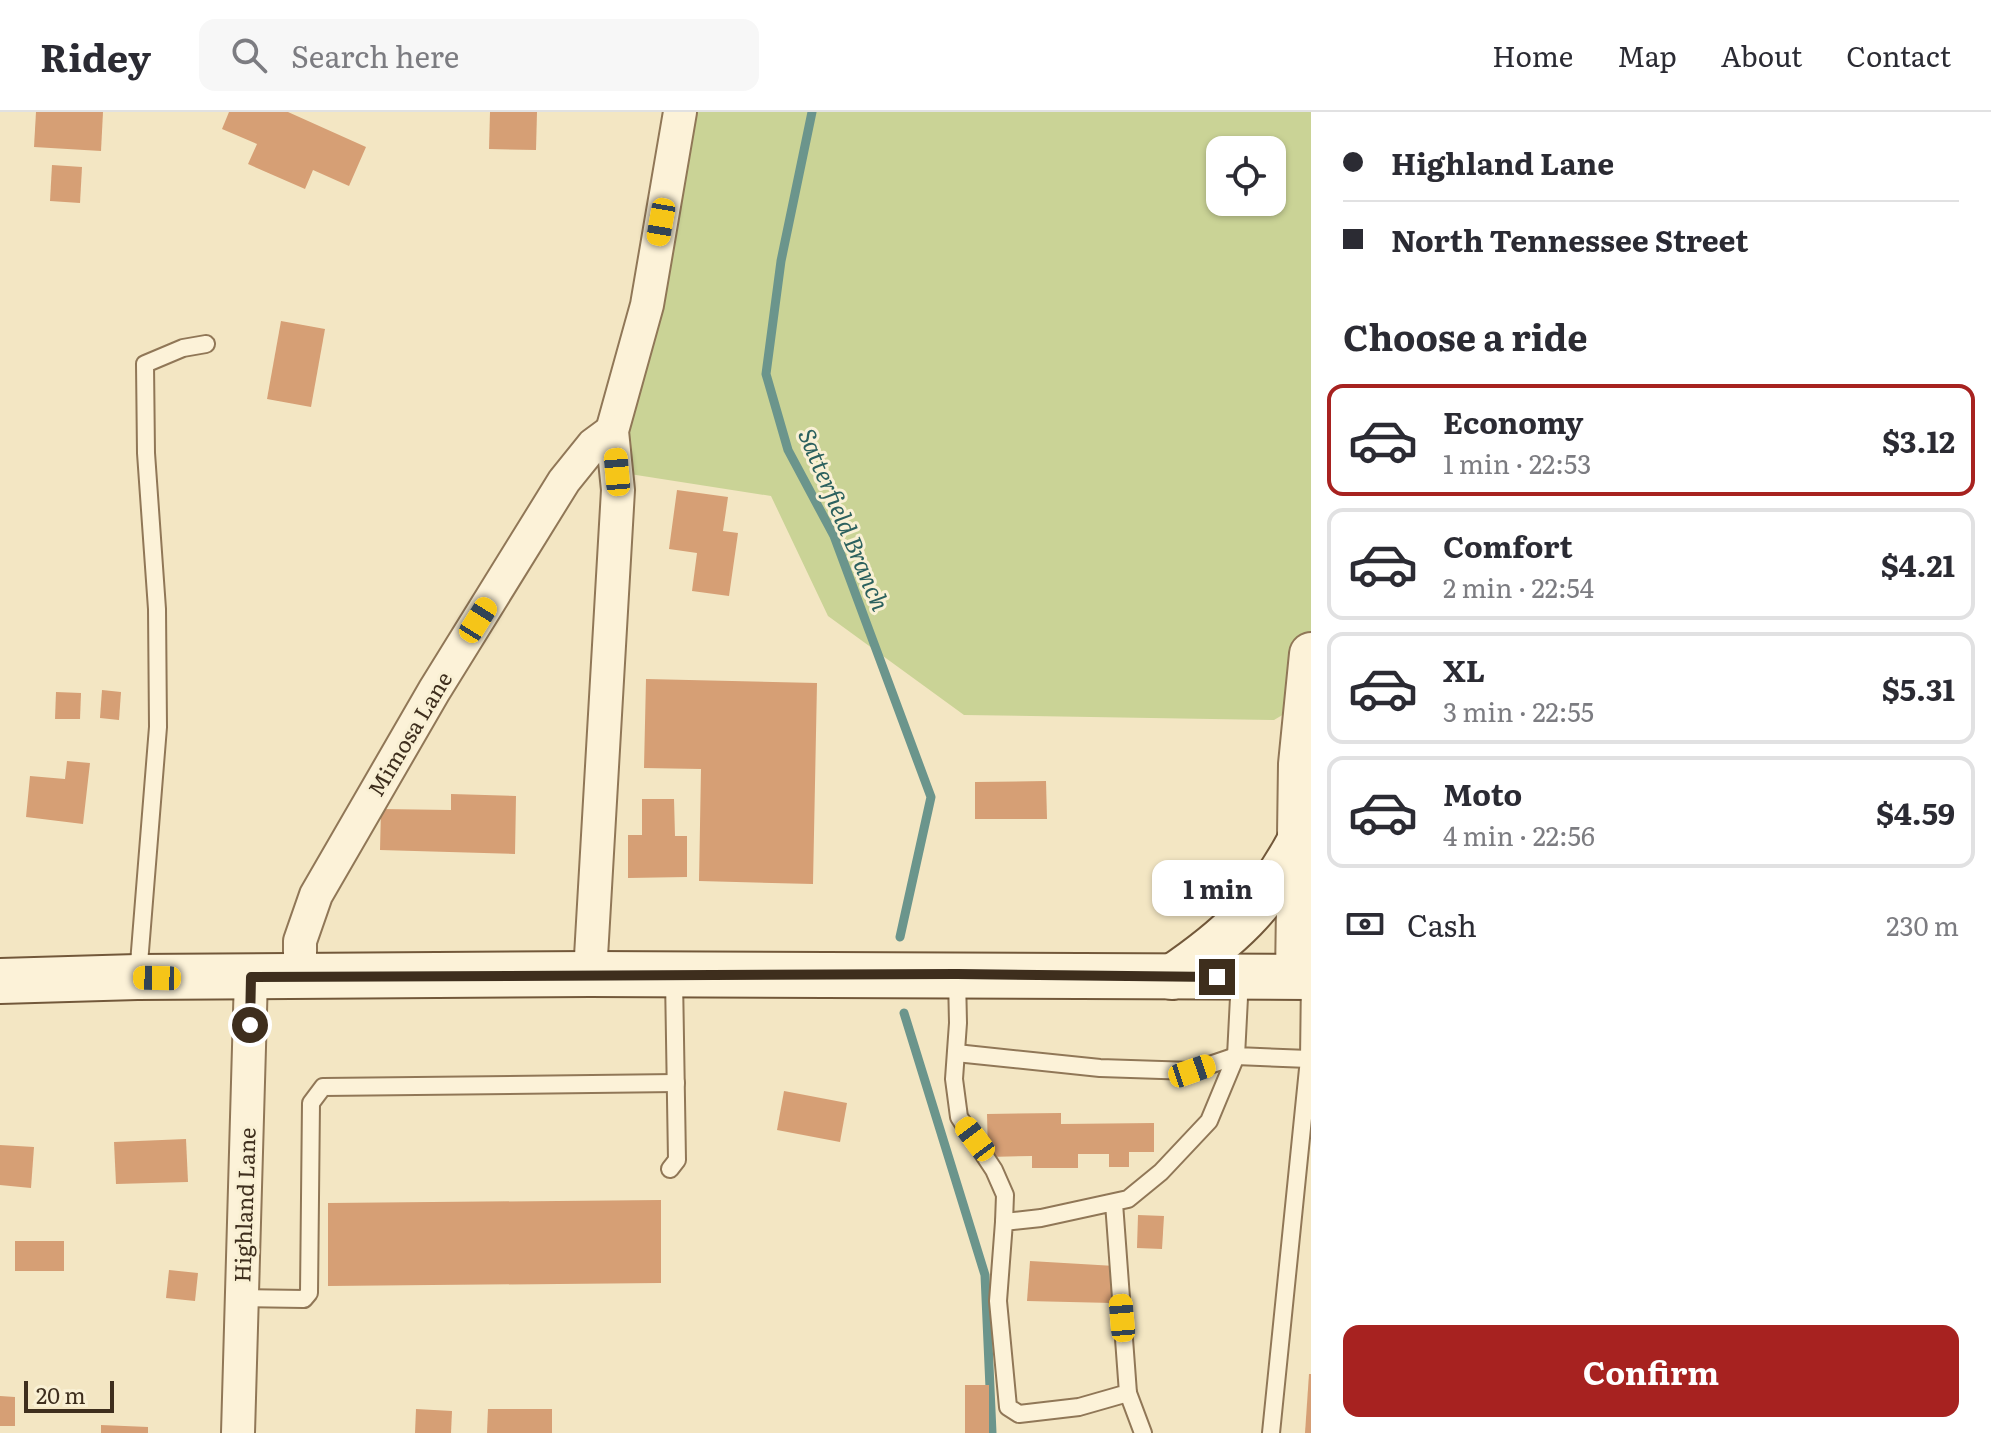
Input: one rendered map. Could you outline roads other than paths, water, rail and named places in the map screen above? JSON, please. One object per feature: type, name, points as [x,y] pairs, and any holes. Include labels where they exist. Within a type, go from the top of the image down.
[{"type":"main road","points":[[1172,977],[1244,922],[1273,886],[1302,859]]},
{"type":"main road","points":[[0,981],[590,974],[1306,977]]},
{"type":"street","points":[[590,974],[618,490],[612,431],[647,305],[680,112]]},
{"type":"street","name":"Mimosa Lane","points":[[300,976],[300,941],[316,895],[434,691],[564,481],[593,445],[612,431]]},
{"type":"street","points":[[1306,977],[1302,859],[1303,720],[1311,654]]},
{"type":"street","name":"Highland Lane","points":[[238,1433],[251,977]]},
{"type":"lane","points":[[137,977],[158,727],[157,609],[146,453],[145,364],[183,348],[206,344]]},
{"type":"lane","points":[[670,1169],[677,1160],[674,974]]},
{"type":"lane","points":[[957,974],[954,1079],[959,1117],[994,1170],[1005,1195],[998,1301],[1008,1407],[1019,1414],[1079,1407],[1128,1393]]},
{"type":"lane","points":[[1004,1222],[1041,1218],[1128,1199],[1161,1172],[1209,1121],[1236,1056],[1240,977]]},
{"type":"lane","points":[[1271,1433],[1309,1059],[1306,977]]},
{"type":"lane","points":[[956,1053],[1100,1068],[1192,1071],[1236,1056],[1309,1059]]},
{"type":"lane","points":[[242,1298],[304,1299],[309,1293],[311,1103],[323,1087],[676,1083]]},
{"type":"lane","points":[[1114,1203],[1128,1393],[1143,1433]]},
{"type":"waterway","name":"Satterfield Branch","points":[[812,112],[781,261],[766,374],[788,450],[834,536],[931,797],[900,937]]},
{"type":"waterway","name":"Satterfield Branch","points":[[904,1013],[985,1275],[992,1433]]}]
